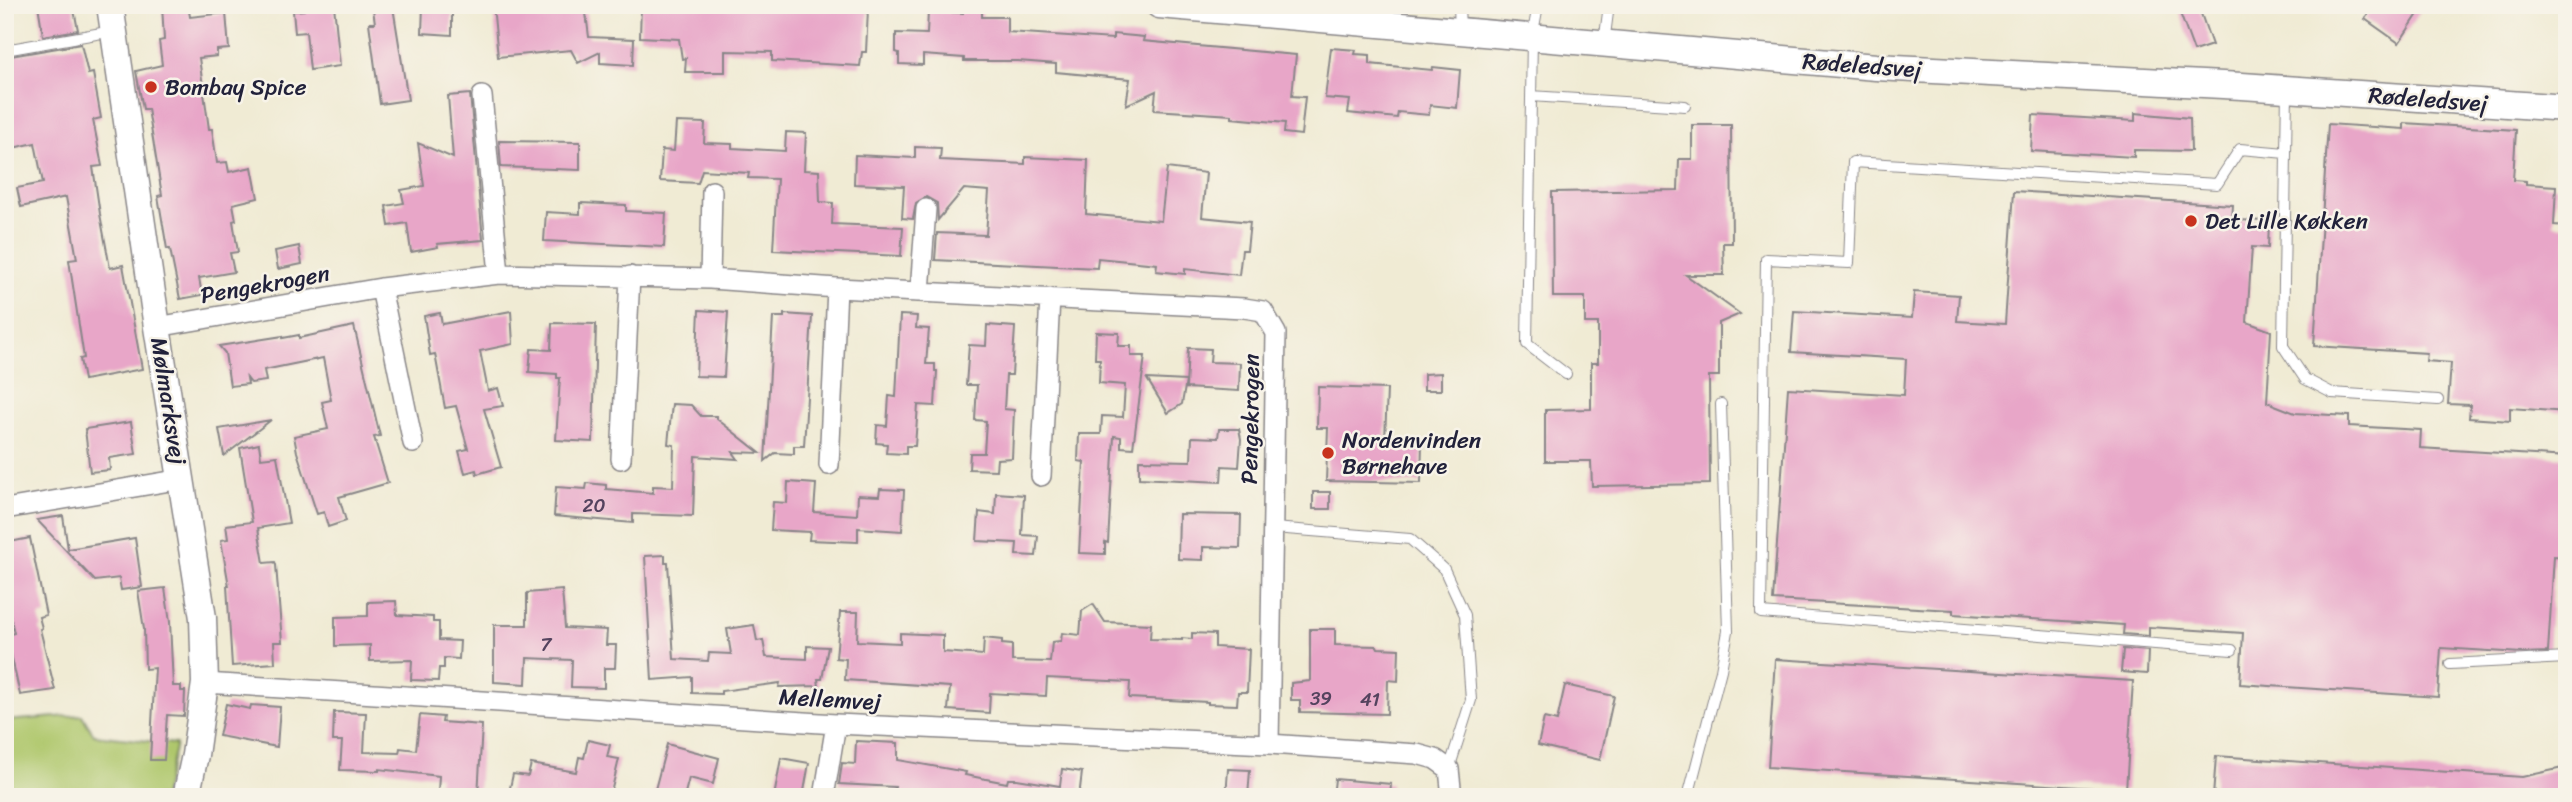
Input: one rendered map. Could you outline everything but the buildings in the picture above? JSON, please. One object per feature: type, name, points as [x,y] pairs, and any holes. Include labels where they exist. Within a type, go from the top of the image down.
[{"type":"street","name":"Rødeledsvej","points":[[1159,5],[1876,67],[2287,89],[2567,108]]},
{"type":"street","name":"Mølmarksvej","points":[[112,18],[203,618],[205,683],[186,797]]},
{"type":"street","points":[[482,96],[499,274]]},
{"type":"street","points":[[710,279],[712,191]]},
{"type":"street","points":[[920,292],[926,209]]},
{"type":"street","name":"Pengekrogen","points":[[157,327],[381,289],[499,274],[710,279],[1263,311],[1276,333],[1269,744]]},
{"type":"street","points":[[621,459],[630,276]]},
{"type":"street","points":[[829,465],[837,288]]},
{"type":"street","points":[[381,289],[413,443]]},
{"type":"street","points":[[1041,476],[1051,298]]},
{"type":"street","points":[[5,509],[182,479]]},
{"type":"street","name":"Mellemvej","points":[[205,683],[836,724],[1269,744],[1416,754],[1435,759],[1449,769]]},
{"type":"street","points":[[824,797],[836,724]]},
{"type":"street","points":[[1449,769],[1452,797]]},
{"type":"lane","points":[[1459,5],[1461,32]]},
{"type":"lane","points":[[1538,5],[1532,37],[1527,344],[1566,374]]},
{"type":"lane","points":[[1604,44],[1609,5]]},
{"type":"lane","points":[[5,50],[112,18]]},
{"type":"lane","points":[[2287,89],[2283,346],[2305,379],[2332,393],[2438,400]]},
{"type":"lane","points":[[1531,96],[1685,106]]},
{"type":"lane","points":[[2232,650],[1761,613],[1766,259],[1849,263],[1853,162],[2217,184],[2240,149],[2286,153]]},
{"type":"lane","points":[[1688,797],[1721,670],[1728,631],[1721,404]]},
{"type":"lane","points":[[1274,528],[1410,539],[1444,569],[1465,615],[1471,700],[1449,769]]},
{"type":"lane","points":[[2449,664],[2567,658]]},
{"type":"green space","points":[[82,715],[94,735],[176,744],[163,797],[5,797],[5,721]]},
{"type":"place","name":"Bombay Spice","points":[[151,87]]},
{"type":"place","name":"Det Lille Køkken","points":[[2191,221]]},
{"type":"place","name":"Nordenvinden Børnehave","points":[[1328,453]]}]
